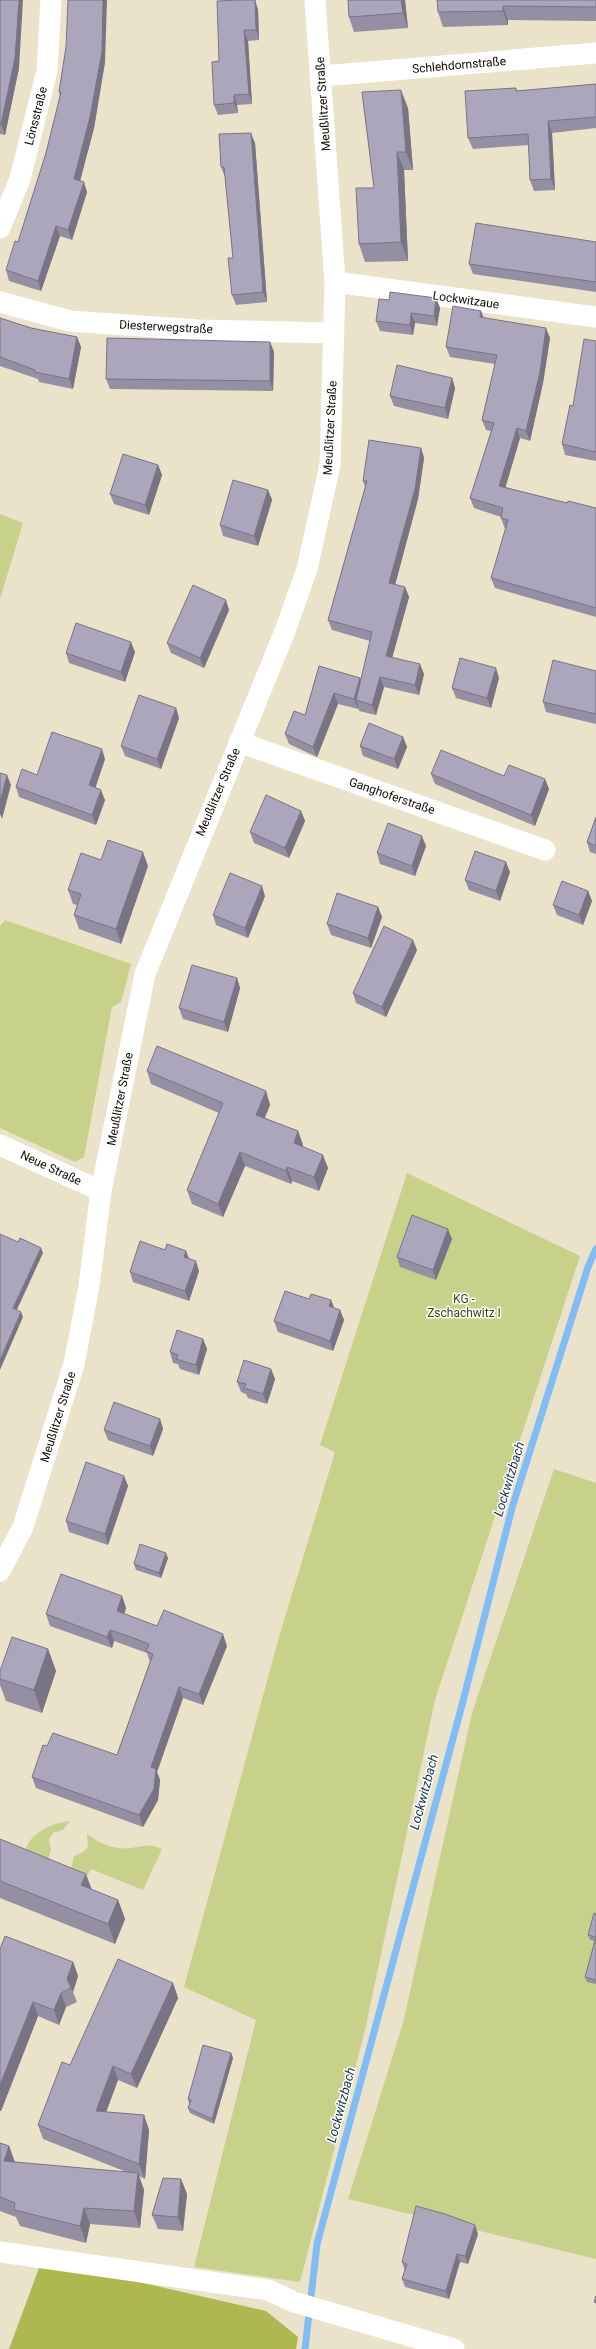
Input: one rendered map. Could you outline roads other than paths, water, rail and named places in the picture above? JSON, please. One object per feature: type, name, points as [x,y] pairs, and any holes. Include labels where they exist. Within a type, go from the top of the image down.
[{"type":"street","name":"Lönsstraße","points":[[0,228],[20,179],[47,71],[51,0]]},
{"type":"street","name":"Meußlitzer Straße","points":[[0,1571],[23,1527],[74,1364],[89,1286],[101,1191],[145,974],[285,631],[307,569],[330,465],[335,282],[322,76],[315,0]]},
{"type":"street","name":"Schlehdornstraße","points":[[322,76],[596,53]]},
{"type":"street","name":"Lockwitzaue","points":[[335,282],[596,317]]},
{"type":"street","name":"Diesterwegstraße","points":[[0,302],[70,321],[198,330],[334,333]]},
{"type":"street","name":"Ganghoferstraße","points":[[239,742],[545,850]]},
{"type":"street","name":"Neue Straße","points":[[0,1145],[101,1191]]},
{"type":"street","points":[[0,2252],[268,2290],[294,2302],[454,2349]]},
{"type":"waterway","name":"Lockwitzbach","points":[[305,2349],[317,2244],[462,1705],[512,1508],[588,1267],[596,1249]]},
{"type":"park label","name":"KG - Zschachwitz I","points":[[464,1306]]}]
